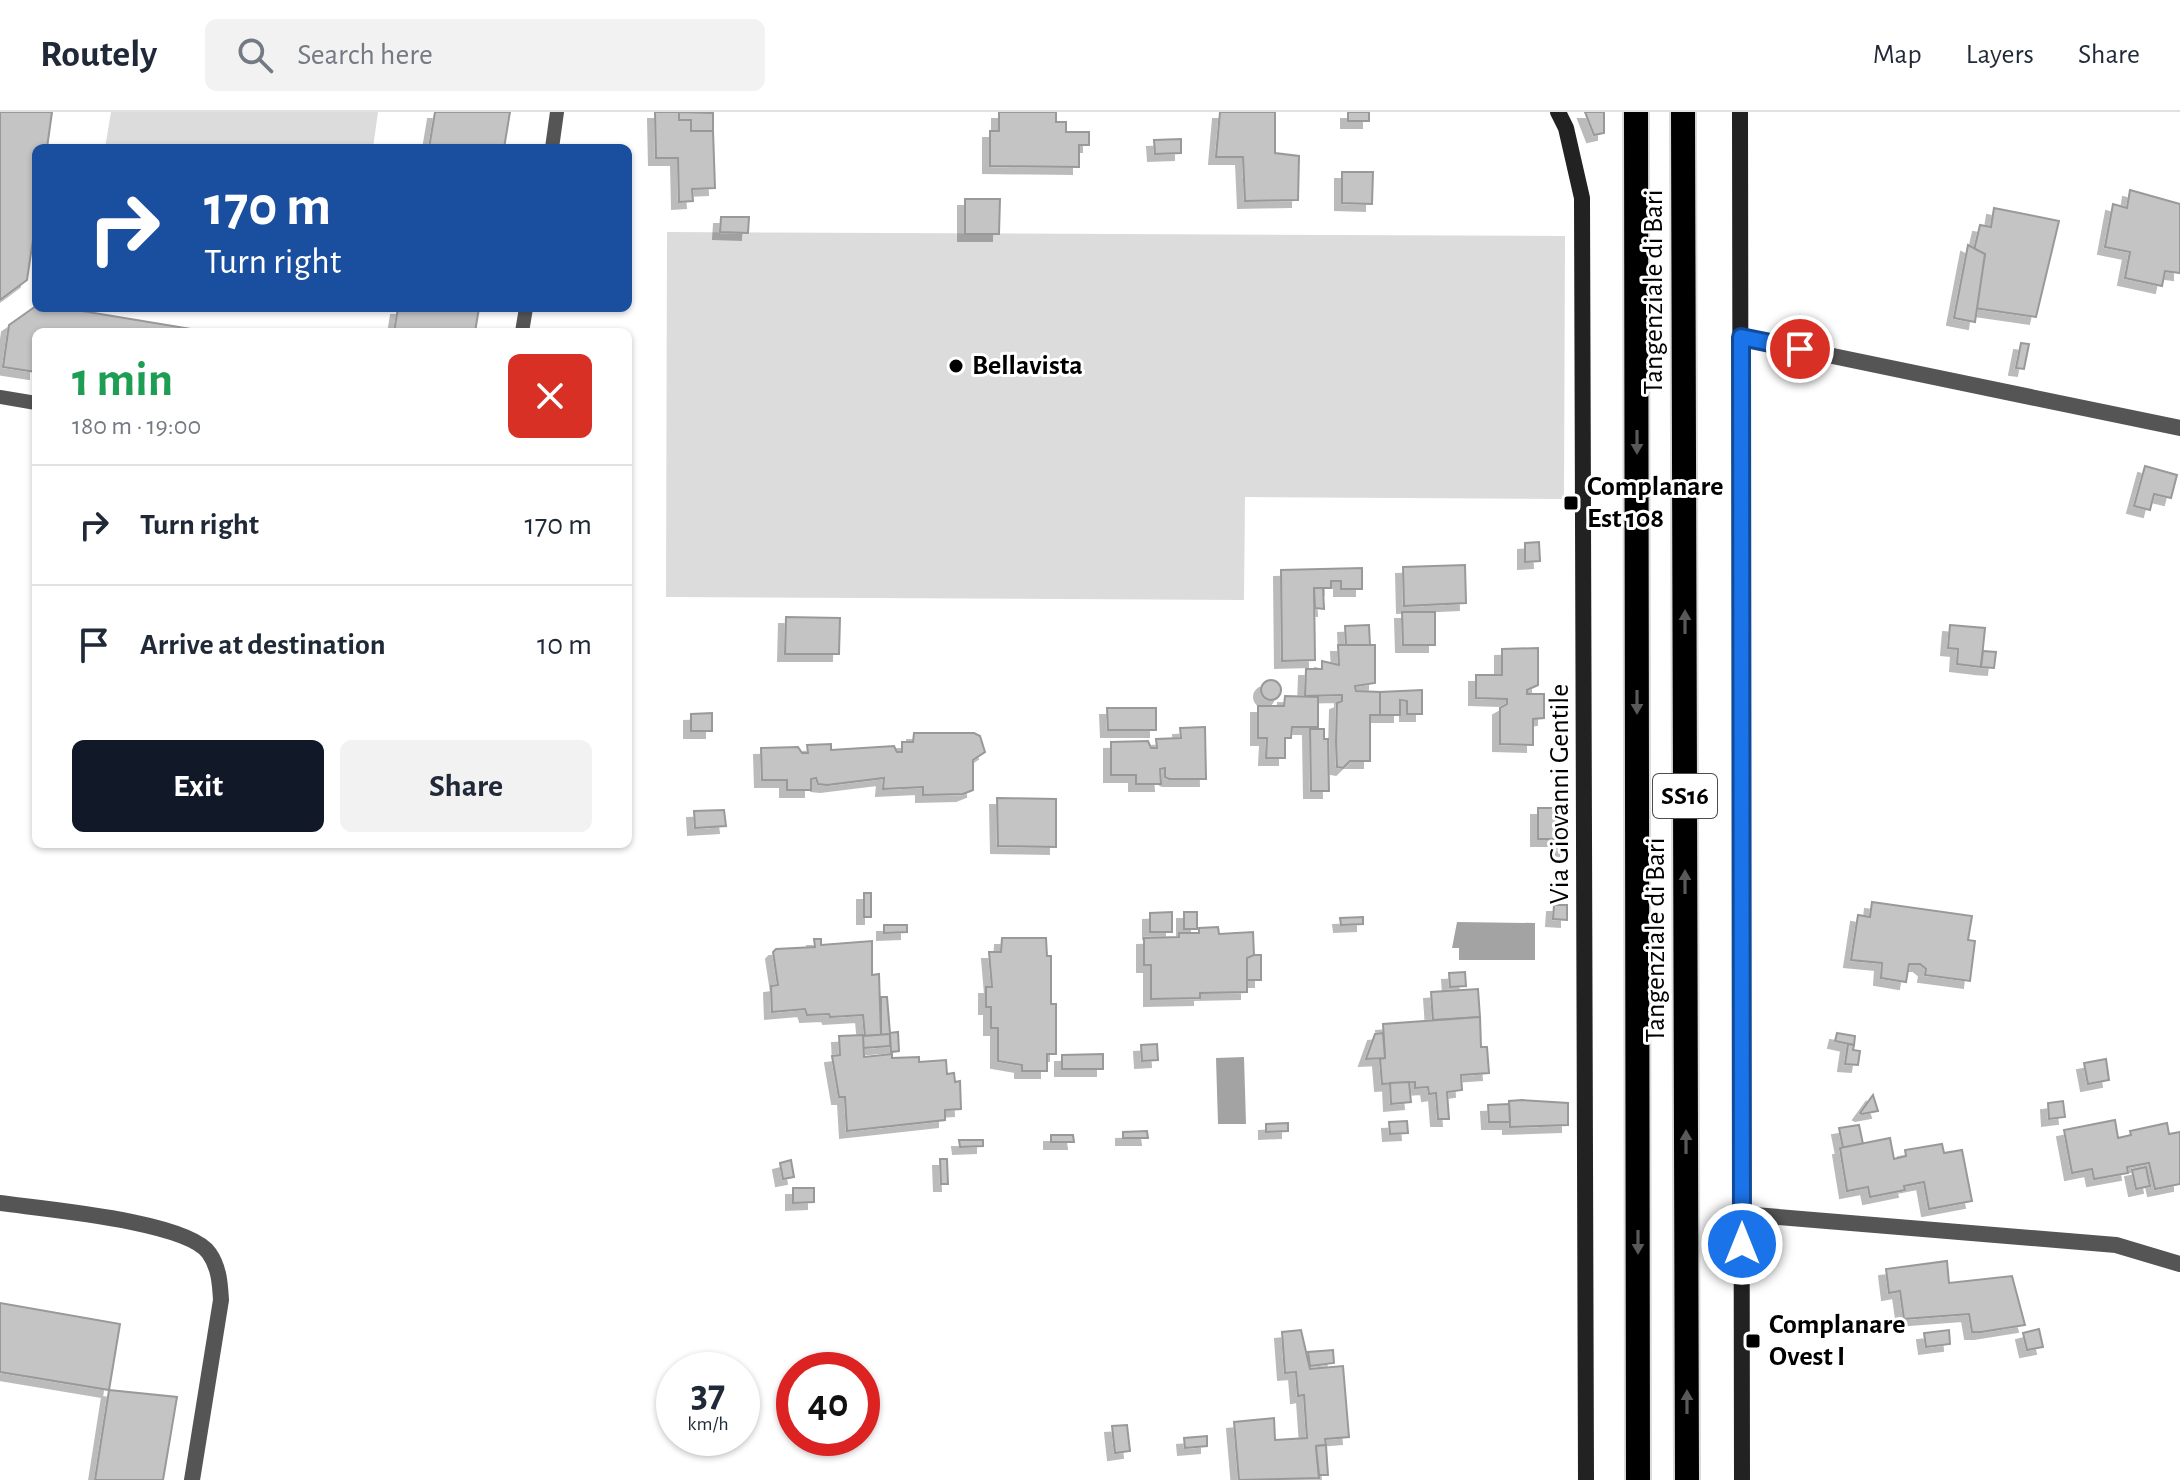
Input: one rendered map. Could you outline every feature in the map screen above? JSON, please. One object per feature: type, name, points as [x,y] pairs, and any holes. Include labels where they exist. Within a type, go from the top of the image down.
[{"type":"highway","name":"Tangenziale di Bari","points":[[1636,112],[1638,1480]]},
{"type":"highway","name":"Tangenziale di Bari","points":[[1683,112],[1687,1480]]},
{"type":"street","name":"Via Giovanni Gentile","points":[[1558,112],[1573,150],[1582,198],[1586,1480]]},
{"type":"street","points":[[1740,112],[1742,1480]]},
{"type":"street","points":[[1741,337],[2180,428]]},
{"type":"street","points":[[0,1203],[158,1227],[187,1235],[208,1251],[219,1274],[221,1300],[192,1480]]},
{"type":"street","points":[[1742,1214],[2116,1245],[2180,1264]]},
{"type":"lane","points":[[553,144],[557,112]]},
{"type":"lane","points":[[0,397],[32,402]]},
{"type":"shaded area","points":[[111,112],[378,112],[374,144],[106,144]]},
{"type":"shaded area","name":"Bellavista","points":[[667,232],[1565,236],[1564,499],[1245,497],[1244,600],[666,597]]},
{"type":"shaded area","points":[[1457,922],[1535,923],[1535,960],[1459,960],[1459,948],[1452,948]]},
{"type":"shaded area","points":[[1244,1057],[1246,1124],[1218,1124],[1216,1058]]},
{"type":"building","points":[[0,112],[52,112],[48,144],[32,144],[32,247],[27,280],[0,300]]},
{"type":"building","points":[[435,112],[510,112],[505,144],[430,144]]},
{"type":"building","points":[[655,112],[679,112],[679,120],[691,120],[691,131],[713,131],[715,188],[692,189],[693,201],[679,202],[678,158],[656,158]]},
{"type":"building","points":[[679,112],[713,113],[713,131],[691,131],[691,120],[679,120]]},
{"type":"building","points":[[999,112],[1056,112],[1056,122],[1066,122],[1066,132],[1089,132],[1089,145],[1079,145],[1079,167],[990,166],[990,131],[999,131]]},
{"type":"building","points":[[1220,112],[1275,112],[1275,153],[1299,156],[1298,200],[1245,201],[1243,157],[1216,157]]},
{"type":"building","points":[[1348,112],[1369,112],[1369,121],[1348,121]]},
{"type":"building","points":[[1585,112],[1604,112],[1604,133],[1594,135]]},
{"type":"building","points":[[1181,139],[1181,153],[1155,154],[1154,140]]},
{"type":"building","points":[[1342,172],[1373,172],[1372,204],[1342,203]]},
{"type":"building","points":[[2130,190],[2180,204],[2180,273],[2165,271],[2162,286],[2125,278],[2130,252],[2105,247],[2113,204],[2127,208]]},
{"type":"building","points":[[965,199],[1000,199],[999,234],[965,234]]},
{"type":"building","points":[[1994,208],[2059,221],[2036,317],[1974,308],[1985,254],[1974,252],[1975,246],[1980,225],[1991,227]]},
{"type":"building","points":[[721,217],[749,217],[748,233],[720,232]]},
{"type":"building","points":[[1968,245],[1985,254],[1975,322],[1954,318]]},
{"type":"building","points":[[32,309],[32,312],[88,312],[185,328],[32,328],[32,371],[3,367],[9,325]]},
{"type":"building","points":[[397,312],[478,312],[476,328],[395,328]]},
{"type":"building","points":[[2021,343],[2029,344],[2024,369],[2016,368]]},
{"type":"building","points":[[2145,466],[2177,475],[2171,498],[2154,494],[2150,510],[2134,506]]},
{"type":"building","points":[[1539,542],[1540,561],[1525,562],[1525,543]]},
{"type":"building","points":[[1465,565],[1466,603],[1404,606],[1403,567]]},
{"type":"building","points":[[1362,568],[1362,589],[1341,589],[1341,581],[1331,581],[1331,588],[1314,588],[1315,660],[1282,661],[1281,570]]},
{"type":"building","points":[[1314,588],[1323,588],[1324,609],[1315,608]]},
{"type":"building","points":[[1402,612],[1435,612],[1435,645],[1403,645]]},
{"type":"building","points":[[786,617],[840,618],[839,654],[785,654]]},
{"type":"building","points":[[1369,625],[1370,645],[1346,645],[1345,626]]},
{"type":"building","points":[[1950,625],[1985,628],[1981,667],[1957,664],[1958,649],[1948,648]]},
{"type":"building","points":[[1338,645],[1375,645],[1375,683],[1355,686],[1356,691],[1380,692],[1380,715],[1370,715],[1370,761],[1350,761],[1343,768],[1337,767],[1336,742],[1337,703],[1342,701],[1342,695],[1305,696],[1306,669],[1322,669],[1322,661],[1339,665]]},
{"type":"building","points":[[1538,648],[1538,685],[1527,690],[1527,694],[1544,694],[1544,718],[1533,719],[1533,745],[1500,744],[1500,708],[1507,704],[1507,699],[1476,698],[1476,675],[1502,675],[1502,649]]},
{"type":"building","points":[[1983,651],[1996,652],[1994,668],[1981,667]]},
{"type":"building","points":[[1271,680],[1278,683],[1281,690],[1278,697],[1271,700],[1264,697],[1261,690],[1264,683]]},
{"type":"building","points":[[1422,690],[1422,714],[1407,714],[1407,701],[1400,700],[1400,715],[1380,715],[1380,692]]},
{"type":"building","points":[[1285,696],[1318,697],[1318,727],[1292,727],[1291,738],[1285,738],[1285,758],[1266,758],[1267,738],[1258,738],[1258,706],[1284,706]]},
{"type":"building","points":[[1107,708],[1156,708],[1156,730],[1108,730]]},
{"type":"building","points":[[712,713],[712,731],[691,731],[691,714]]},
{"type":"building","points":[[1205,727],[1206,779],[1169,779],[1165,777],[1165,768],[1160,769],[1161,784],[1136,784],[1136,775],[1111,775],[1111,742],[1148,741],[1151,748],[1157,748],[1156,739],[1181,738],[1180,728]]},
{"type":"building","points":[[1310,729],[1324,729],[1324,739],[1328,739],[1329,791],[1311,791]]},
{"type":"building","points":[[914,733],[974,733],[980,736],[985,752],[973,760],[973,790],[963,794],[923,795],[923,787],[883,789],[884,778],[827,785],[818,784],[816,778],[811,779],[811,790],[787,790],[787,780],[762,780],[761,748],[798,747],[802,753],[808,753],[807,745],[831,744],[831,750],[894,746],[897,752],[902,752],[902,742],[913,742]]},
{"type":"building","points":[[997,798],[1056,799],[1056,847],[998,846]]},
{"type":"building","points":[[1538,808],[1567,808],[1566,849],[1559,848],[1559,839],[1538,839]]},
{"type":"building","points":[[724,810],[726,826],[695,828],[694,811]]},
{"type":"building","points":[[864,893],[871,893],[871,917],[864,917]]},
{"type":"building","points":[[1872,902],[1972,916],[1968,940],[1975,941],[1970,981],[1925,975],[1926,969],[1920,964],[1909,964],[1906,982],[1881,978],[1882,963],[1851,960],[1858,915],[1870,917]]},
{"type":"building","points":[[1554,905],[1567,905],[1567,920],[1553,919]]},
{"type":"building","points":[[1172,912],[1172,932],[1150,932],[1150,913]]},
{"type":"building","points":[[1184,912],[1197,912],[1197,929],[1184,929]]},
{"type":"building","points":[[1363,917],[1363,924],[1341,925],[1340,918]]},
{"type":"building","points":[[884,925],[907,925],[907,932],[884,933]]},
{"type":"building","points":[[1218,927],[1219,934],[1253,932],[1254,955],[1247,959],[1247,992],[1200,993],[1200,998],[1151,999],[1151,965],[1144,965],[1144,938],[1179,937],[1179,933],[1199,933],[1199,928]]},
{"type":"building","points":[[1002,938],[1046,938],[1047,956],[1051,956],[1051,1004],[1056,1004],[1056,1054],[1047,1054],[1047,1071],[1022,1071],[1022,1065],[998,1061],[998,1028],[991,1028],[991,1007],[986,1007],[986,987],[992,987],[989,952],[1001,952]]},
{"type":"building","points":[[814,939],[821,939],[821,945],[872,941],[872,975],[879,974],[881,1035],[865,1036],[863,1015],[807,1015],[805,1009],[772,1012],[771,986],[778,985],[773,952],[776,949],[815,947]]},
{"type":"building","points":[[1261,955],[1261,980],[1247,980],[1247,958]]},
{"type":"building","points":[[1465,972],[1466,986],[1450,987],[1449,973]]},
{"type":"building","points":[[1478,989],[1480,1017],[1433,1020],[1431,992]]},
{"type":"building","points":[[881,997],[887,997],[890,1033],[898,1032],[899,1051],[891,1052],[890,1034],[881,1035]]},
{"type":"building","points":[[1480,1017],[1481,1047],[1487,1047],[1489,1073],[1461,1075],[1462,1090],[1447,1092],[1449,1119],[1438,1119],[1436,1093],[1429,1094],[1428,1087],[1415,1088],[1415,1082],[1382,1084],[1380,1059],[1385,1058],[1383,1024]]},
{"type":"building","points":[[1383,1033],[1385,1058],[1366,1059],[1375,1034]]},
{"type":"building","points":[[1837,1033],[1855,1036],[1854,1045],[1835,1041]]},
{"type":"building","points":[[890,1034],[890,1046],[863,1048],[863,1036]]},
{"type":"building","points":[[863,1035],[864,1057],[892,1054],[892,1058],[919,1057],[919,1062],[946,1060],[947,1074],[954,1073],[955,1082],[960,1081],[961,1109],[945,1110],[945,1120],[847,1131],[845,1097],[839,1097],[832,1056],[840,1055],[839,1036]]},
{"type":"building","points":[[1157,1044],[1158,1060],[1142,1061],[1141,1045]]},
{"type":"building","points":[[1848,1044],[1854,1045],[1853,1050],[1860,1051],[1858,1065],[1845,1064]]},
{"type":"building","points":[[1103,1054],[1103,1069],[1062,1069],[1062,1055]]},
{"type":"building","points":[[2106,1059],[2109,1080],[2088,1084],[2084,1063]]},
{"type":"building","points":[[1409,1082],[1411,1102],[1391,1104],[1390,1083]]},
{"type":"building","points":[[1873,1095],[1878,1111],[1860,1113]]},
{"type":"building","points":[[1509,1101],[1568,1103],[1568,1125],[1510,1127]]},
{"type":"building","points":[[2063,1101],[2065,1117],[2049,1119],[2048,1103]]},
{"type":"building","points":[[1509,1104],[1510,1122],[1489,1122],[1488,1105]]},
{"type":"building","points":[[2115,1120],[2118,1138],[2131,1135],[2130,1131],[2167,1123],[2169,1134],[2180,1132],[2180,1184],[2155,1189],[2149,1163],[2127,1167],[2128,1173],[2094,1179],[2092,1169],[2072,1173],[2064,1130]]},
{"type":"building","points":[[1407,1121],[1408,1133],[1390,1134],[1389,1122]]},
{"type":"building","points":[[1288,1123],[1288,1131],[1266,1132],[1266,1124]]},
{"type":"building","points":[[1859,1125],[1863,1144],[1843,1148],[1839,1128]]},
{"type":"building","points":[[1147,1131],[1148,1138],[1123,1138],[1123,1132]]},
{"type":"building","points":[[1051,1135],[1073,1135],[1074,1142],[1051,1142]]},
{"type":"building","points":[[1890,1138],[1894,1159],[1906,1156],[1905,1150],[1942,1144],[1944,1153],[1962,1150],[1972,1201],[1929,1209],[1924,1182],[1904,1186],[1905,1190],[1870,1197],[1868,1187],[1847,1191],[1840,1148]]},
{"type":"building","points":[[959,1140],[983,1140],[983,1146],[960,1147]]},
{"type":"building","points":[[940,1159],[947,1159],[948,1184],[941,1184]]},
{"type":"building","points":[[791,1160],[794,1177],[783,1179],[780,1163]]},
{"type":"building","points":[[2146,1167],[2150,1186],[2136,1189],[2132,1170]]},
{"type":"building","points":[[793,1188],[814,1188],[814,1202],[793,1203]]},
{"type":"building","points":[[1947,1261],[1949,1283],[2012,1276],[2025,1325],[1972,1332],[1969,1314],[1904,1319],[1900,1291],[1889,1293],[1886,1269]]},
{"type":"building","points":[[0,1303],[120,1324],[109,1390],[0,1372]]},
{"type":"building","points":[[2039,1329],[2043,1347],[2027,1350],[2023,1333]]},
{"type":"building","points":[[1301,1330],[1310,1369],[1343,1366],[1349,1437],[1325,1439],[1326,1445],[1316,1446],[1319,1478],[1239,1480],[1234,1422],[1274,1418],[1275,1440],[1307,1438],[1304,1395],[1298,1396],[1296,1372],[1285,1373],[1282,1332]]},
{"type":"building","points":[[1949,1330],[1950,1344],[1926,1347],[1924,1333]]},
{"type":"building","points":[[1333,1350],[1334,1363],[1310,1366],[1308,1352]]},
{"type":"building","points":[[109,1390],[177,1397],[163,1480],[95,1480]]},
{"type":"building","points":[[1127,1425],[1130,1451],[1115,1453],[1112,1426]]},
{"type":"building","points":[[1207,1436],[1207,1446],[1185,1448],[1184,1438]]},
{"type":"building","points":[[1326,1445],[1328,1475],[1319,1475],[1316,1446]]},
{"type":"place","name":"Bellavista","points":[[956,366]]},
{"type":"place","name":"Complanare Est 108","points":[[1571,503]]},
{"type":"place","name":"Complanare Ovest I","points":[[1753,1341]]},
{"type":"route","points":[[1742,1244],[1741,337],[1800,349]]}]
